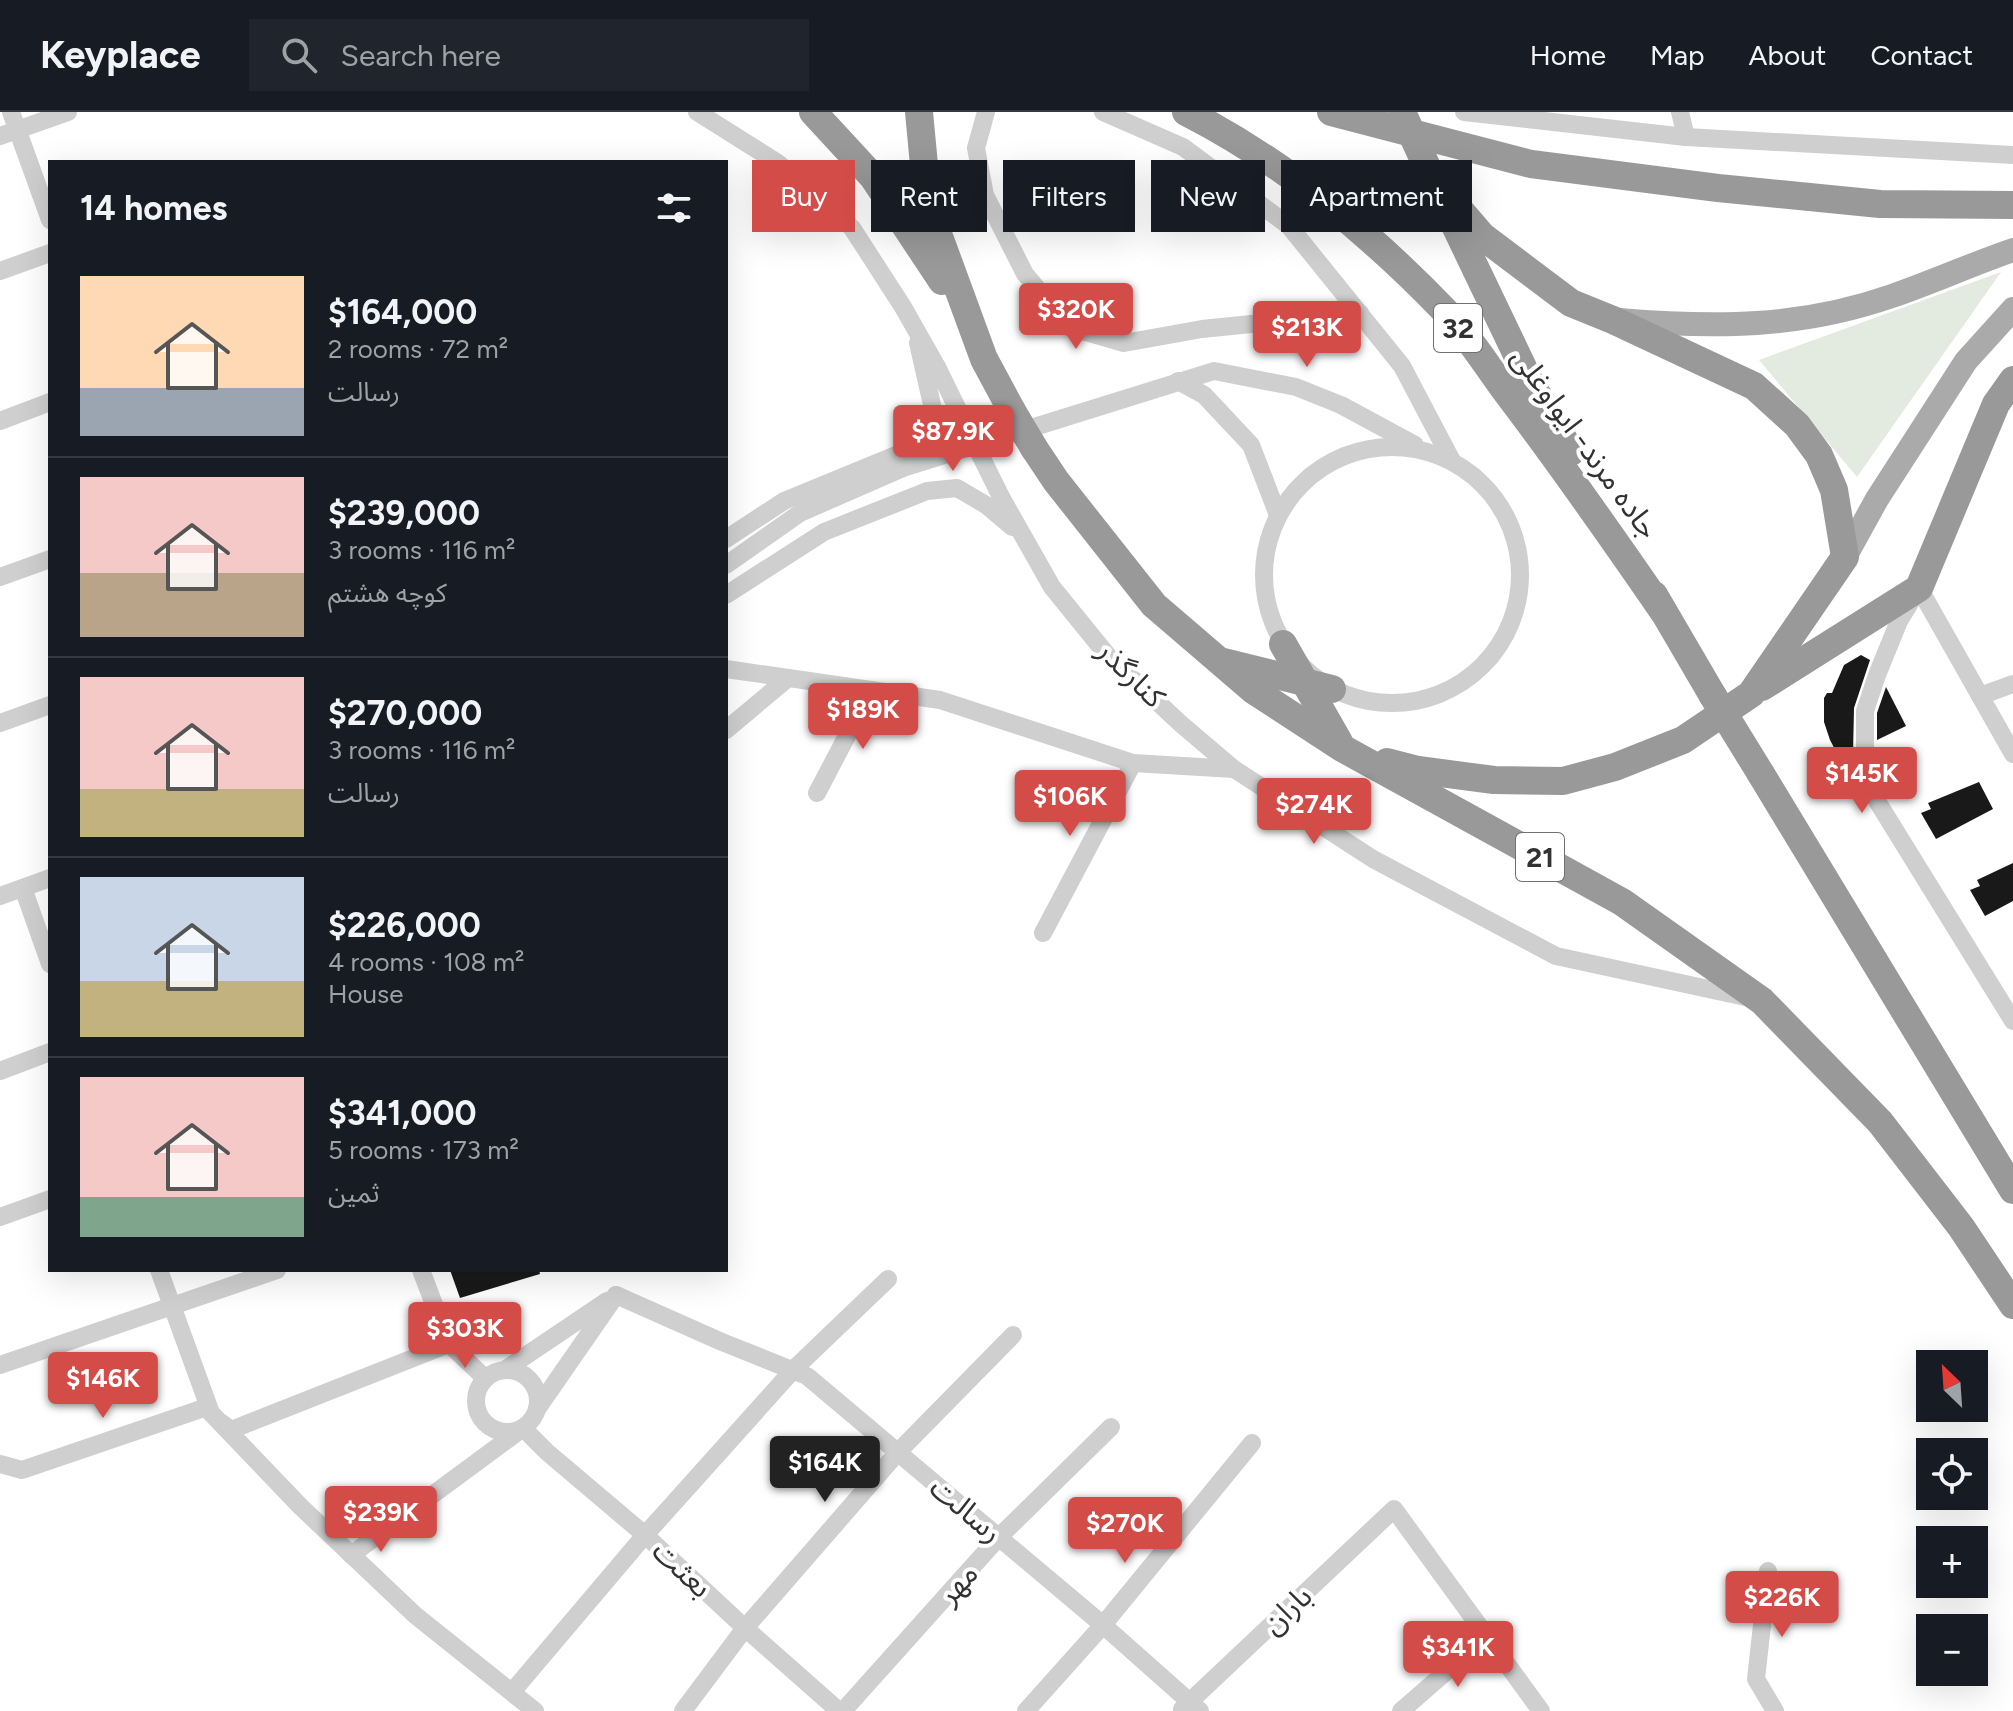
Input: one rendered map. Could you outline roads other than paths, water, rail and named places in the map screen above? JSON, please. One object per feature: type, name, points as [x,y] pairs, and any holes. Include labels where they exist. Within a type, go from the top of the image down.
[{"type":"highway","points":[[813,112],[873,177],[890,201],[931,261],[984,359]]},
{"type":"highway","name":"21","points":[[919,112],[924,165],[937,231],[984,359],[1034,448],[1066,494],[1154,605],[1253,690],[1342,748],[1622,902],[1762,1001],[1880,1122],[1961,1227],[2013,1305]]},
{"type":"highway","name":"جاده مرند- ایواوغلی","points":[[1186,112],[1299,181],[1375,244],[1447,313],[1571,477],[1663,611]]},
{"type":"highway","points":[[1331,112],[1531,164],[1718,188],[1880,204],[2013,205]]},
{"type":"highway","points":[[1402,112],[1424,160]]},
{"type":"highway","points":[[1472,224],[1482,236],[1571,303],[1754,386],[1797,425],[1819,455],[1834,490],[1845,557],[1751,694]]},
{"type":"highway","points":[[1458,232],[1529,380],[1713,696],[2013,1190]]},
{"type":"highway","points":[[1283,644],[1342,748],[1418,770],[1494,780],[1563,781],[1615,767],[1683,740],[1919,588],[1996,404],[2013,380]]},
{"type":"highway","points":[[1216,660],[1332,689]]},
{"type":"main road","points":[[1613,320],[1739,326],[1806,319],[1890,297],[2007,257]]},
{"type":"main road","points":[[1845,557],[1877,499],[1966,361],[2013,309]]},
{"type":"street","points":[[11,112],[48,214]]},
{"type":"street","points":[[0,136],[68,112]]},
{"type":"street","name":"کنارگذر","points":[[697,112],[778,163],[852,228],[937,367],[1001,497],[1052,587],[1108,656],[1234,769],[1373,859],[1556,956],[1762,1001]]},
{"type":"street","points":[[986,112],[976,148],[985,195],[1025,274],[1069,327],[1124,343],[1202,329],[1360,313]]},
{"type":"street","points":[[1103,112],[1183,147],[1289,226],[1402,366],[1452,461]]},
{"type":"street","points":[[1464,112],[1686,137],[2013,155]]},
{"type":"street","points":[[1680,112],[1686,137]]},
{"type":"street","points":[[0,271],[48,254]]},
{"type":"street","points":[[728,538],[784,501],[925,443],[937,427],[915,329]]},
{"type":"street","points":[[728,564],[800,513],[903,468],[1214,371],[1296,387],[1341,405],[1421,449],[1452,461],[1480,480],[1502,506],[1516,536],[1521,569],[1518,603],[1506,634],[1487,662],[1461,684],[1430,698],[1397,703],[1363,700],[1332,689],[1304,669],[1283,644],[1269,613],[1263,580],[1266,547],[1278,515],[1297,487],[1323,466],[1354,451],[1387,446],[1421,449]]},
{"type":"street","points":[[1178,381],[1204,395],[1251,445],[1278,515]]},
{"type":"street","points":[[0,421],[48,403]]},
{"type":"street","points":[[728,594],[824,532],[927,491],[957,488],[986,505],[1020,533]]},
{"type":"street","points":[[0,577],[48,560]]},
{"type":"street","points":[[2013,754],[1919,588],[1899,621],[1865,711],[1865,751],[1877,801],[2013,1021]]},
{"type":"street","points":[[728,669],[940,700],[1133,763],[1234,769]]},
{"type":"street","points":[[728,728],[788,678]]},
{"type":"street","points":[[1980,696],[2013,684]]},
{"type":"street","points":[[817,793],[871,690]]},
{"type":"street","points":[[0,723],[48,706]]},
{"type":"street","points":[[1043,933],[1133,763]]},
{"type":"street","points":[[0,896],[48,879]]},
{"type":"street","points":[[23,888],[48,958]]},
{"type":"street","points":[[0,1071],[48,1053]]},
{"type":"street","points":[[0,1217],[48,1200]]},
{"type":"street","points":[[160,1272],[209,1410],[300,1506],[415,1615],[535,1711]]},
{"type":"street","points":[[0,1365],[271,1272]]},
{"type":"street","points":[[422,1272],[449,1344],[485,1378]]},
{"type":"street","points":[[512,1692],[645,1535],[794,1369],[888,1279]]},
{"type":"street","points":[[523,1428],[501,1432],[481,1420],[476,1410],[478,1387],[485,1378],[506,1369],[616,1295]]},
{"type":"street","points":[[351,1555],[532,1420],[616,1295]]},
{"type":"street","name":"رسالت","points":[[616,1295],[807,1376],[1103,1625],[1189,1708]]},
{"type":"street","points":[[683,1711],[745,1628],[898,1452],[1013,1335]]},
{"type":"street","points":[[209,1410],[231,1430],[449,1344]]},
{"type":"street","points":[[506,1369],[518,1372],[535,1387],[537,1409]]},
{"type":"street","points":[[0,1464],[22,1470],[209,1410]]},
{"type":"street","name":"مهر","points":[[841,1711],[999,1537],[1111,1427]]},
{"type":"street","name":"بعثت","points":[[523,1428],[841,1711]]},
{"type":"street","points":[[1026,1711],[1103,1625],[1252,1443]]},
{"type":"street","name":"باران","points":[[1189,1708],[1394,1509],[1487,1636]]},
{"type":"street","points":[[1768,1571],[1756,1679],[1775,1711]]},
{"type":"street","points":[[1401,1711],[1487,1636],[1541,1711]]}]
